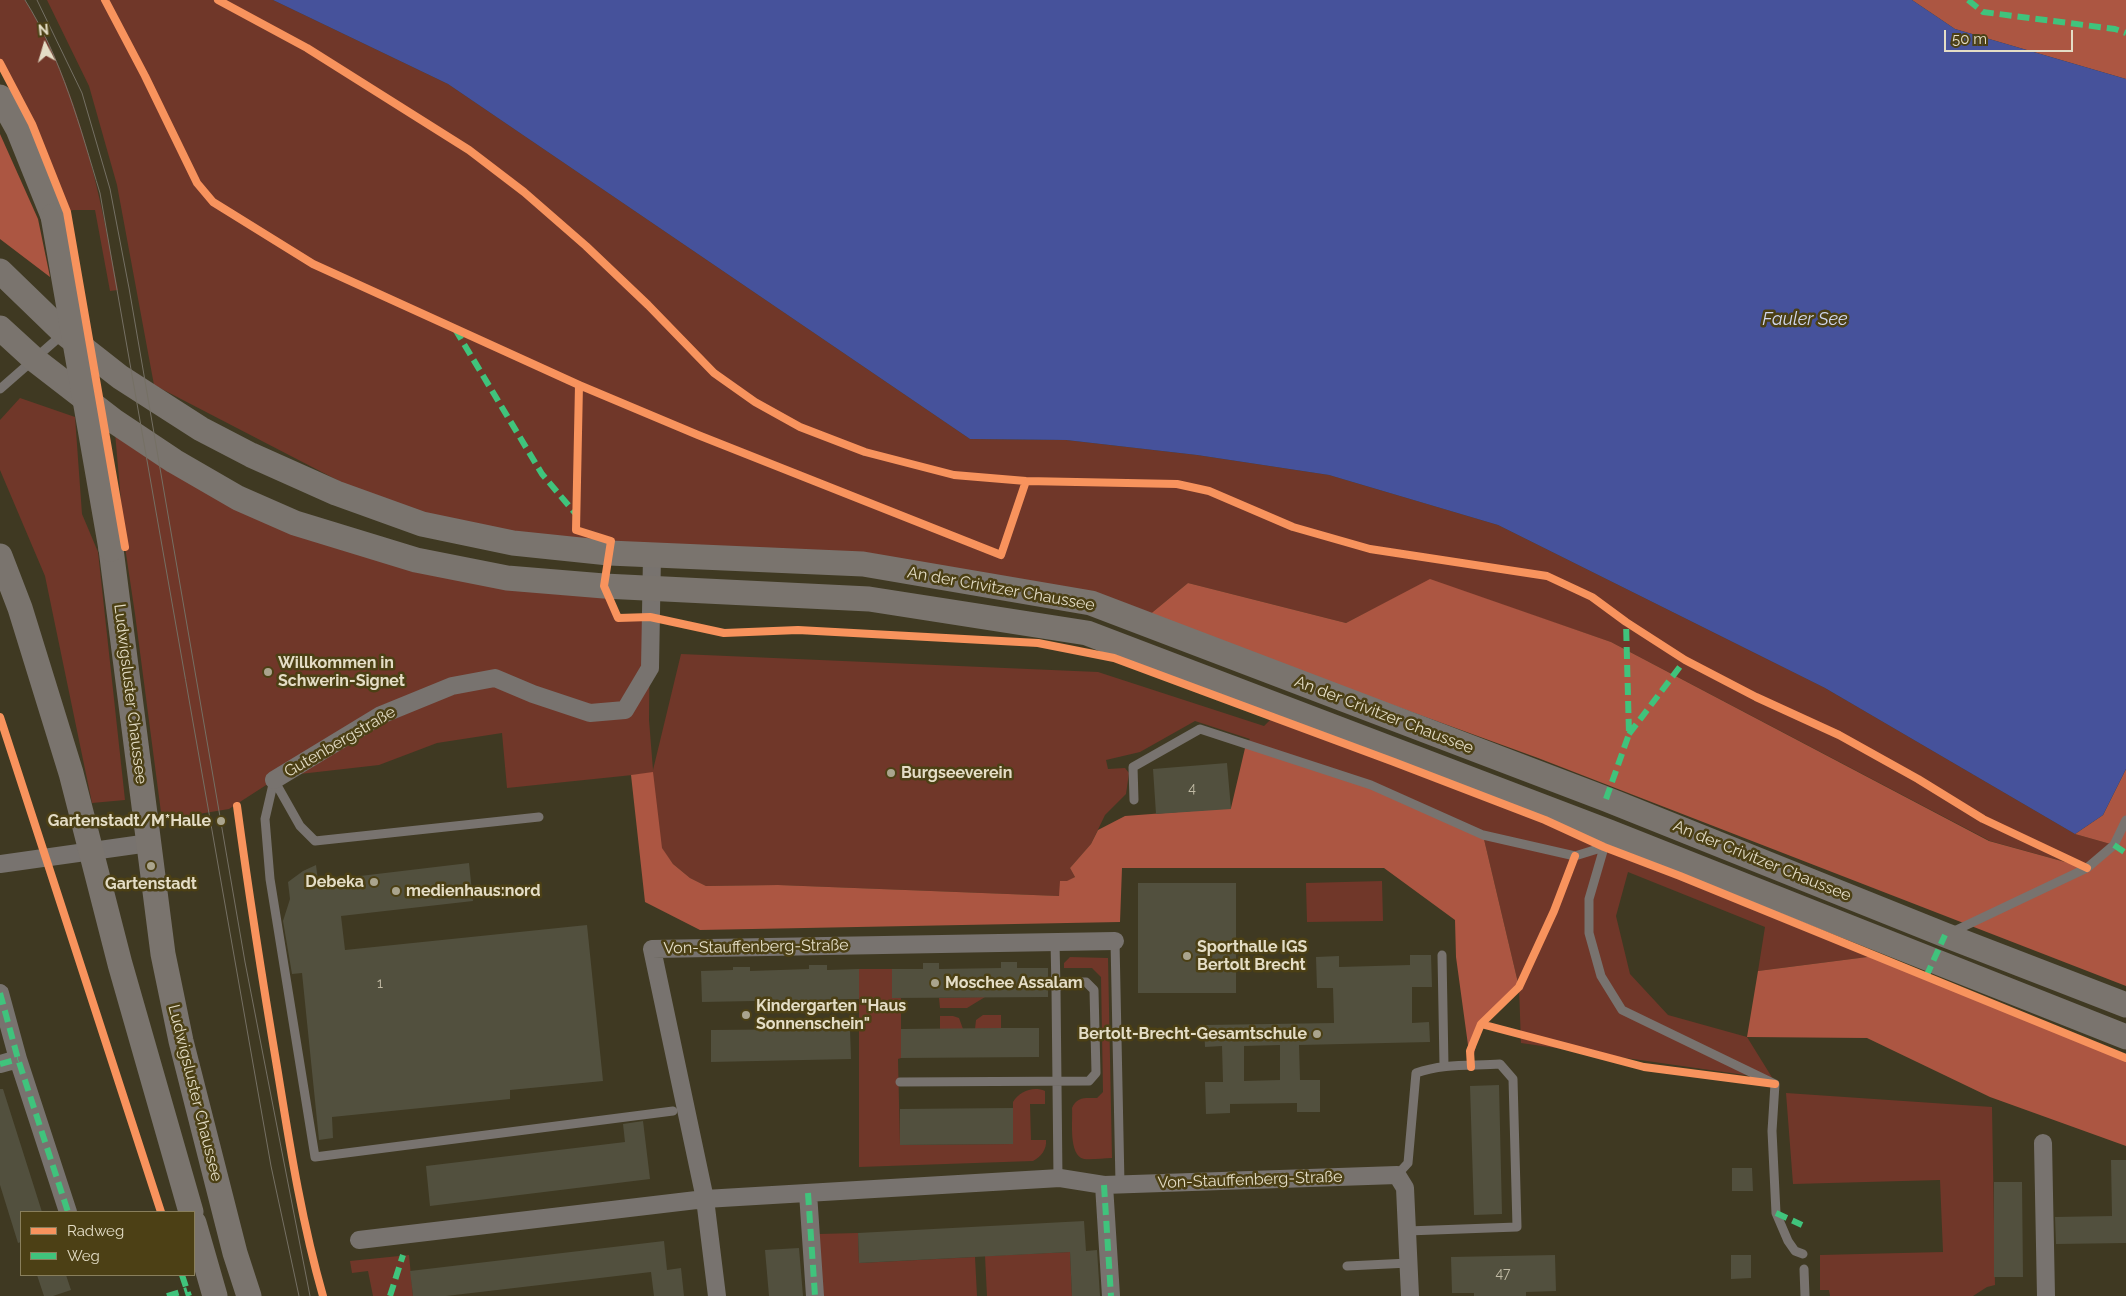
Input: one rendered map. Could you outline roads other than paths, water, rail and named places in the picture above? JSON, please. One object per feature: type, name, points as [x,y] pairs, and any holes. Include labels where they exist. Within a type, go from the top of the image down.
[{"type":"street","name":"Ludwigsluster Chaussee","points":[[0,97],[18,129],[53,216],[111,549],[149,843],[150,866],[163,954],[181,1041],[235,1253],[249,1296]]},
{"type":"street","name":"An der Crivitzer Chaussee","points":[[0,271],[64,333],[120,377],[202,429],[251,455],[336,493],[422,524],[513,543],[652,556],[863,564],[1091,604],[1606,798],[1945,935],[2126,1005]]},
{"type":"street","name":"An der Crivitzer Chaussee","points":[[0,328],[35,360],[114,421],[174,461],[238,498],[295,523],[416,560],[507,578],[651,589],[869,599],[1087,633],[1606,839],[2126,1037]]},
{"type":"street","name":"Ludwigsluster Chaussee","points":[[0,556],[20,608],[71,773],[91,853],[191,1211]]},
{"type":"street","name":"Gutenbergstraße","points":[[274,780],[380,715],[452,686],[495,678],[533,694],[590,712],[625,710],[650,668],[652,556]]},
{"type":"street","points":[[0,864],[91,853],[149,843]]},
{"type":"street","name":"Von-Stauffenberg-Straße","points":[[717,1296],[705,1199],[652,949],[1115,941]]},
{"type":"street","points":[[0,992],[18,1059],[68,1211]]},
{"type":"street","points":[[0,1064],[18,1059]]},
{"type":"street","points":[[2043,1144],[2046,1296]]},
{"type":"street","points":[[1397,1175],[1405,1188],[1410,1296]]},
{"type":"street","name":"Von-Stauffenberg-Straße","points":[[359,1240],[705,1199],[1058,1178],[1112,1185],[1397,1175]]},
{"type":"street","points":[[1111,1296],[1112,1185]]},
{"type":"street","points":[[808,1194],[815,1296]]},
{"type":"street","points":[[195,1226],[215,1296]]},
{"type":"lane","points":[[0,389],[64,333]]},
{"type":"lane","points":[[1134,800],[1133,767],[1200,729],[1371,784],[1483,835],[1575,856],[1606,839]]},
{"type":"lane","points":[[274,780],[300,826],[315,840],[539,817]]},
{"type":"lane","points":[[274,780],[265,819],[270,879],[315,1156],[673,1111]]},
{"type":"lane","points":[[1945,935],[2087,868],[2114,845],[2126,820]]},
{"type":"lane","points":[[1606,839],[1589,899],[1589,933],[1601,976],[1622,1010],[1775,1084],[1772,1131],[1776,1213],[1788,1241],[1795,1251],[1803,1254]]},
{"type":"lane","points":[[1112,1185],[1115,941]]},
{"type":"lane","points":[[1055,942],[1058,1178]]},
{"type":"lane","points":[[1442,954],[1444,1066]]},
{"type":"lane","points":[[900,1082],[1089,1081],[1096,1073],[1094,990],[1086,982],[1063,982],[1056,989]]},
{"type":"lane","points":[[1397,1175],[1408,1163],[1416,1073],[1444,1066],[1500,1064],[1513,1080],[1517,1227],[1407,1231]]},
{"type":"lane","points":[[1347,1266],[1408,1263]]},
{"type":"lane","points":[[1804,1269],[1805,1296]]},
{"type":"water","name":"Fauler See","points":[[273,0],[1912,0],[1955,29],[2126,79],[2126,769],[2103,815],[2075,834],[1825,688],[1498,525],[1329,475],[1197,455],[1066,440],[970,439],[448,84]]},
{"type":"tram line","points":[[25,0],[50,46],[60,70],[100,193],[271,1166],[299,1296]]},
{"type":"tram line","points":[[37,0],[82,93],[110,189],[129,288],[245,962],[310,1296]]},
{"type":"place","name":"Willkommen in Schwerin-Signet","points":[[268,672]]},
{"type":"place","name":"Burgseeverein","points":[[891,773]]},
{"type":"place","name":"Gartenstadt/M*Halle","points":[[221,821]]},
{"type":"place","name":"Gartenstadt","points":[[151,866]]},
{"type":"place","name":"Debeka","points":[[374,882]]},
{"type":"place","name":"medienhaus:nord","points":[[396,891]]},
{"type":"place","name":"Sporthalle IGS Bertolt Brecht","points":[[1187,956]]},
{"type":"place","name":"Moschee Assalam","points":[[935,983]]},
{"type":"place","name":"Kindergarten \"Haus Sonnenschein\"","points":[[746,1015]]},
{"type":"place","name":"Bertolt-Brecht-Gesamtschule","points":[[1317,1034]]}]
